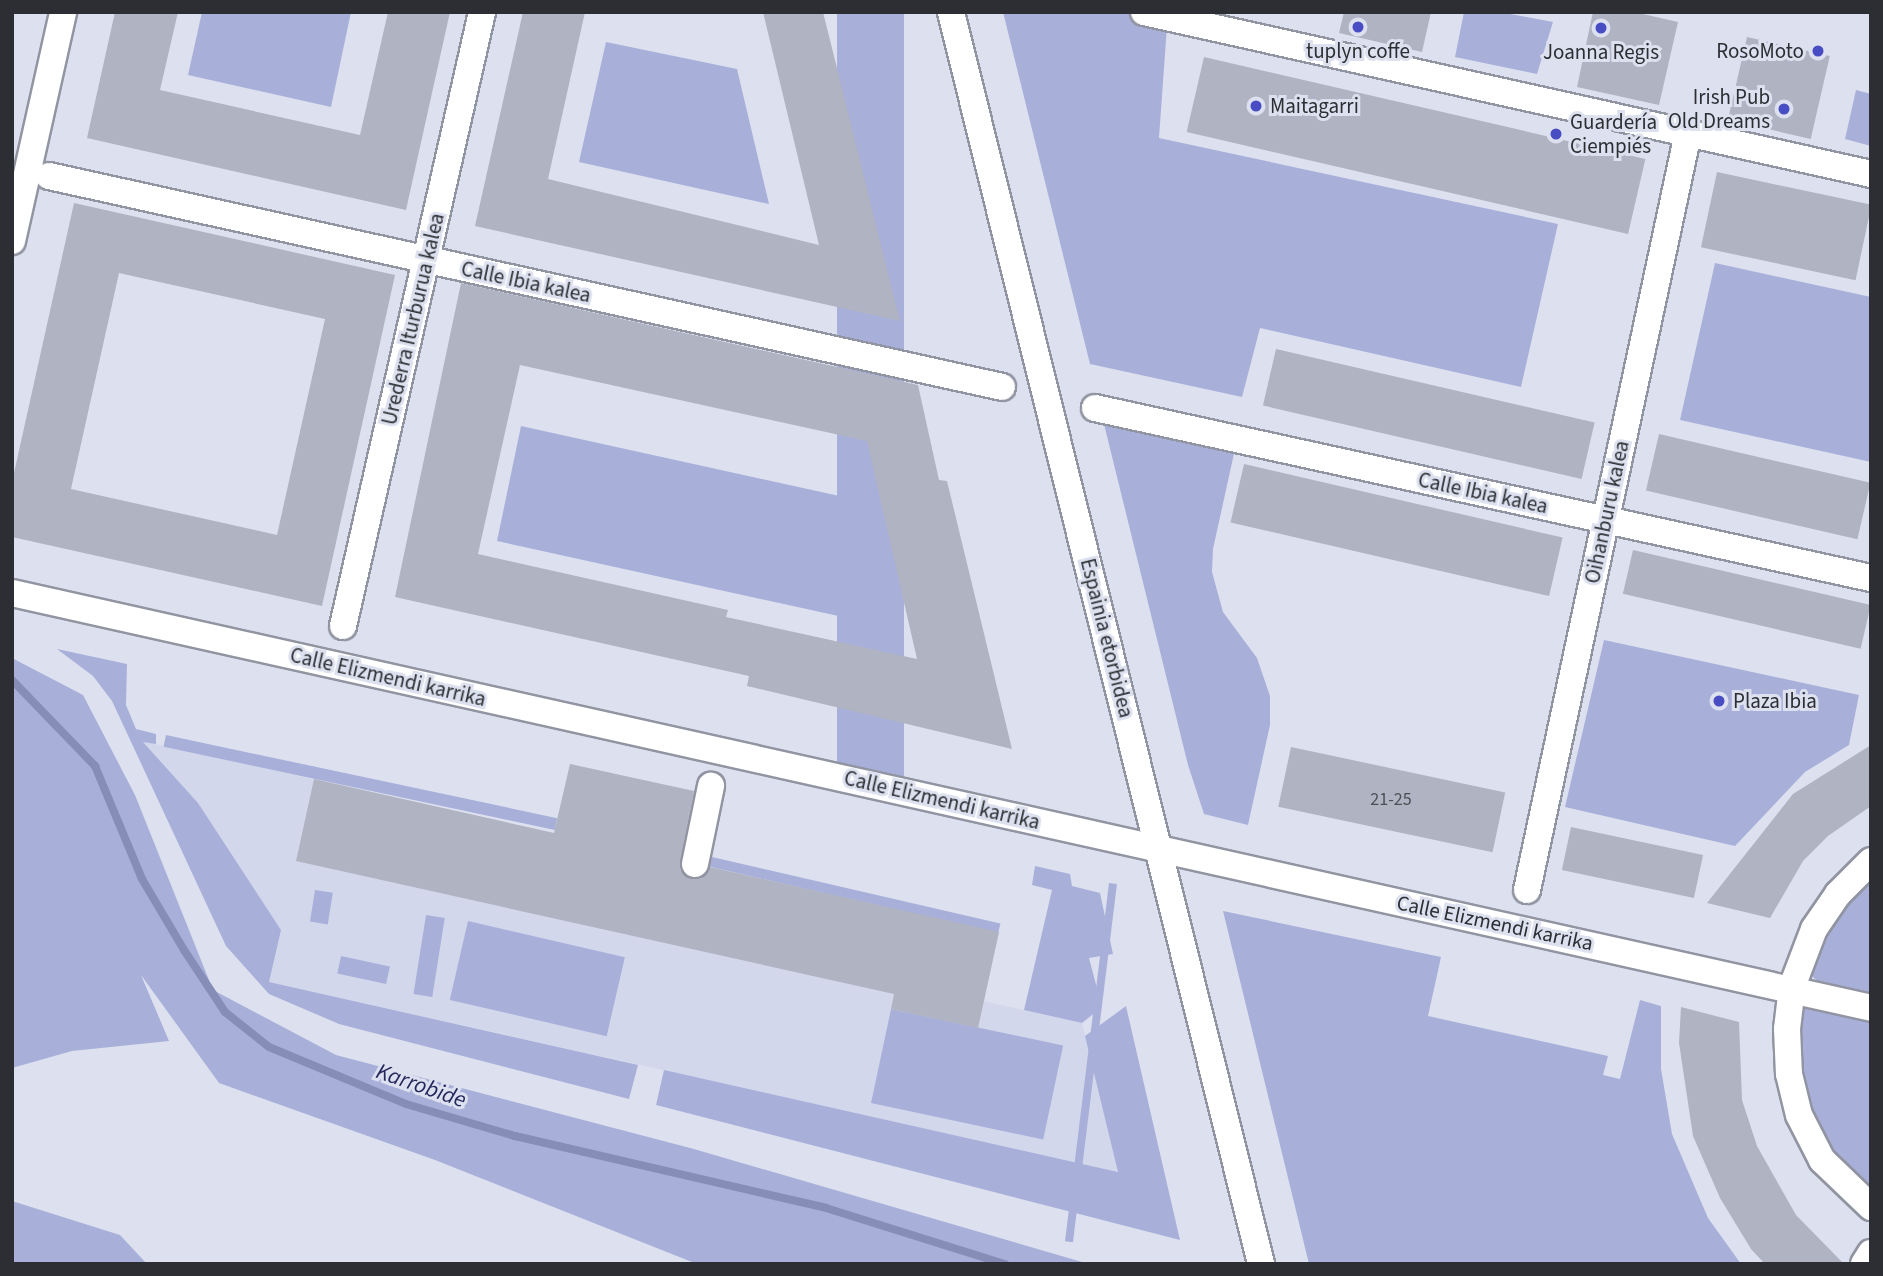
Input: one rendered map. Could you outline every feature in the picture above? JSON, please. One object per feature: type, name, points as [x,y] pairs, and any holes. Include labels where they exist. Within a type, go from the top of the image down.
[{"type":"street","points":[[12,241],[64,12]]},
{"type":"street","name":"Urederra Iturburua kalea","points":[[343,626],[482,12]]},
{"type":"street","name":"Espainia etorbidea","points":[[951,12],[1261,1264]]},
{"type":"street","points":[[1144,12],[1871,174]]},
{"type":"street","name":"Oihanburu kalea","points":[[1527,890],[1688,133]]},
{"type":"street","name":"Calle Ibia kalea","points":[[49,176],[1002,387]]},
{"type":"street","name":"Calle Ibia kalea","points":[[1095,408],[1871,578]]},
{"type":"street","name":"Calle Elizmendi karrika","points":[[12,593],[1792,987],[1871,1008]]},
{"type":"street","points":[[695,864],[711,786]]},
{"type":"street","points":[[1871,861],[1838,894],[1814,929],[1792,987],[1787,1030],[1789,1074],[1799,1115],[1822,1160],[1871,1208]]},
{"type":"street","points":[[1864,1264],[1871,1253]]},
{"type":"shaded area","points":[[202,12],[351,12],[331,107],[188,75]]},
{"type":"shaded area","points":[[837,12],[904,12],[904,790],[837,790]]},
{"type":"shaded area","points":[[1003,12],[1168,12],[1159,138],[1558,224],[1521,387],[1260,328],[1242,397],[1090,364]]},
{"type":"shaded area","points":[[1464,12],[1500,12],[1553,22],[1537,74],[1455,57]]},
{"type":"shaded area","points":[[606,42],[737,69],[769,204],[579,162]]},
{"type":"shaded area","points":[[1856,90],[1871,94],[1871,146],[1845,139]]},
{"type":"shaded area","points":[[1715,263],[1871,297],[1871,462],[1680,420]]},
{"type":"shaded area","points":[[1103,420],[1235,449],[1213,549],[1212,572],[1223,612],[1257,658],[1270,696],[1270,725],[1248,825],[1204,814],[1188,765]]},
{"type":"shaded area","points":[[521,426],[844,497],[875,624],[497,541]]},
{"type":"shaded area","name":"Plaza Ibia","points":[[1604,640],[1859,695],[1849,745],[1805,772],[1735,846],[1565,807]]},
{"type":"shaded area","points":[[57,649],[127,664],[126,705],[136,729],[156,734],[156,744],[143,742],[198,803],[281,930],[269,982],[638,1065],[629,1099],[339,1024],[269,994],[226,946],[112,701],[93,676]]},
{"type":"shaded area","points":[[12,658],[83,695],[135,795],[213,990],[336,1055],[694,1149],[1089,1264],[697,1264],[435,1160],[219,1083],[141,975],[169,1041],[72,1051],[12,1068]]},
{"type":"shaded area","points":[[166,735],[557,818],[555,830],[164,747]]},
{"type":"shaded area","points":[[142,741],[554,833],[570,764],[698,793],[683,862],[999,932],[984,1001],[1082,1023],[1119,1172],[269,982],[232,861],[198,803]]},
{"type":"shaded area","points":[[712,857],[1000,924],[998,933],[710,867]]},
{"type":"shaded area","points":[[1035,866],[1070,874],[1072,886],[1100,893],[1113,954],[1089,958],[1102,1007],[1082,1023],[1024,1010],[1052,890],[1032,885]]},
{"type":"shaded area","points":[[1871,875],[1871,995],[1819,983],[1812,976],[1810,962],[1839,905]]},
{"type":"shaded area","points":[[1109,883],[1117,884],[1073,1242],[1065,1241]]},
{"type":"shaded area","points":[[315,890],[333,893],[328,924],[310,922]]},
{"type":"shaded area","points":[[1223,911],[1441,957],[1428,1016],[1608,1056],[1603,1075],[1620,1079],[1640,1000],[1661,1006],[1661,1069],[1672,1134],[1708,1218],[1741,1264],[1309,1264]]},
{"type":"shaded area","points":[[426,915],[445,918],[432,997],[413,994]]},
{"type":"shaded area","points":[[468,921],[625,957],[607,1036],[450,1000]]},
{"type":"shaded area","points":[[341,956],[390,966],[386,984],[337,974]]},
{"type":"shaded area","points":[[1808,1005],[1871,1015],[1871,1196],[1828,1148],[1805,1100],[1799,1016]]},
{"type":"shaded area","points":[[1126,1006],[1180,1240],[656,1105],[664,1070],[1118,1172],[1085,1036]]},
{"type":"shaded area","points":[[891,1009],[1063,1046],[1043,1139],[871,1103]]},
{"type":"shaded area","points":[[12,1201],[120,1235],[147,1264],[12,1264]]},
{"type":"building","points":[[115,12],[178,12],[160,90],[360,135],[388,12],[450,12],[406,210],[87,138]]},
{"type":"building","points":[[523,12],[585,12],[548,179],[819,245],[763,12],[823,12],[900,321],[475,226]]},
{"type":"building","points":[[1344,12],[1431,12],[1422,52],[1339,33]]},
{"type":"building","points":[[1593,12],[1634,12],[1678,22],[1659,105],[1577,87]]},
{"type":"building","points":[[1747,37],[1830,56],[1811,139],[1728,120]]},
{"type":"building","points":[[1204,57],[1645,159],[1628,234],[1187,132]]},
{"type":"building","points":[[1717,172],[1871,205],[1856,280],[1701,247]]},
{"type":"building","points":[[74,203],[395,275],[322,606],[12,537],[12,482]],"holes":[[[119,273],[325,319],[277,535],[71,489]]]},
{"type":"building","points":[[461,283],[918,385],[939,480],[947,481],[1012,749],[747,686],[749,676],[395,597]],"holes":[[[520,365],[867,441],[917,659],[726,617],[728,610],[478,554]]]},
{"type":"building","points":[[1276,349],[1595,423],[1582,479],[1263,406]]},
{"type":"building","points":[[1659,434],[1870,483],[1857,539],[1646,491]]},
{"type":"building","points":[[1244,464],[1563,538],[1549,596],[1231,522]]},
{"type":"building","points":[[1633,550],[1871,605],[1861,649],[1623,594]]},
{"type":"building","points":[[1871,745],[1871,806],[1828,836],[1803,861],[1770,918],[1707,903],[1793,794]]},
{"type":"building","points":[[1291,747],[1505,793],[1493,852],[1278,807]]},
{"type":"building","points":[[570,764],[694,791],[680,862],[680,870],[691,879],[701,879],[710,867],[999,932],[978,1028],[891,1009],[894,994],[296,861],[314,779],[554,833]]},
{"type":"building","points":[[1571,827],[1703,855],[1694,898],[1562,870]]},
{"type":"building","points":[[1681,1007],[1739,1022],[1742,1100],[1757,1146],[1796,1215],[1844,1264],[1765,1264],[1751,1249],[1720,1198],[1693,1136],[1679,1043]]},
{"type":"waterway","name":"Karrobide","points":[[12,680],[95,766],[142,879],[184,950],[225,1012],[269,1047],[406,1104],[515,1136],[826,1208],[1005,1264]]},
{"type":"place","name":"tuplyn coffe","points":[[1358,27]]},
{"type":"place","name":"Joanna Regis","points":[[1601,28]]},
{"type":"place","name":"RosoMoto","points":[[1818,51]]},
{"type":"place","name":"Maitagarri","points":[[1256,106]]},
{"type":"place","name":"Irish Pub Old Dreams","points":[[1784,109]]},
{"type":"place","name":"Guardería Ciempiés","points":[[1556,134]]},
{"type":"place","name":"Plaza Ibia","points":[[1719,701]]}]
